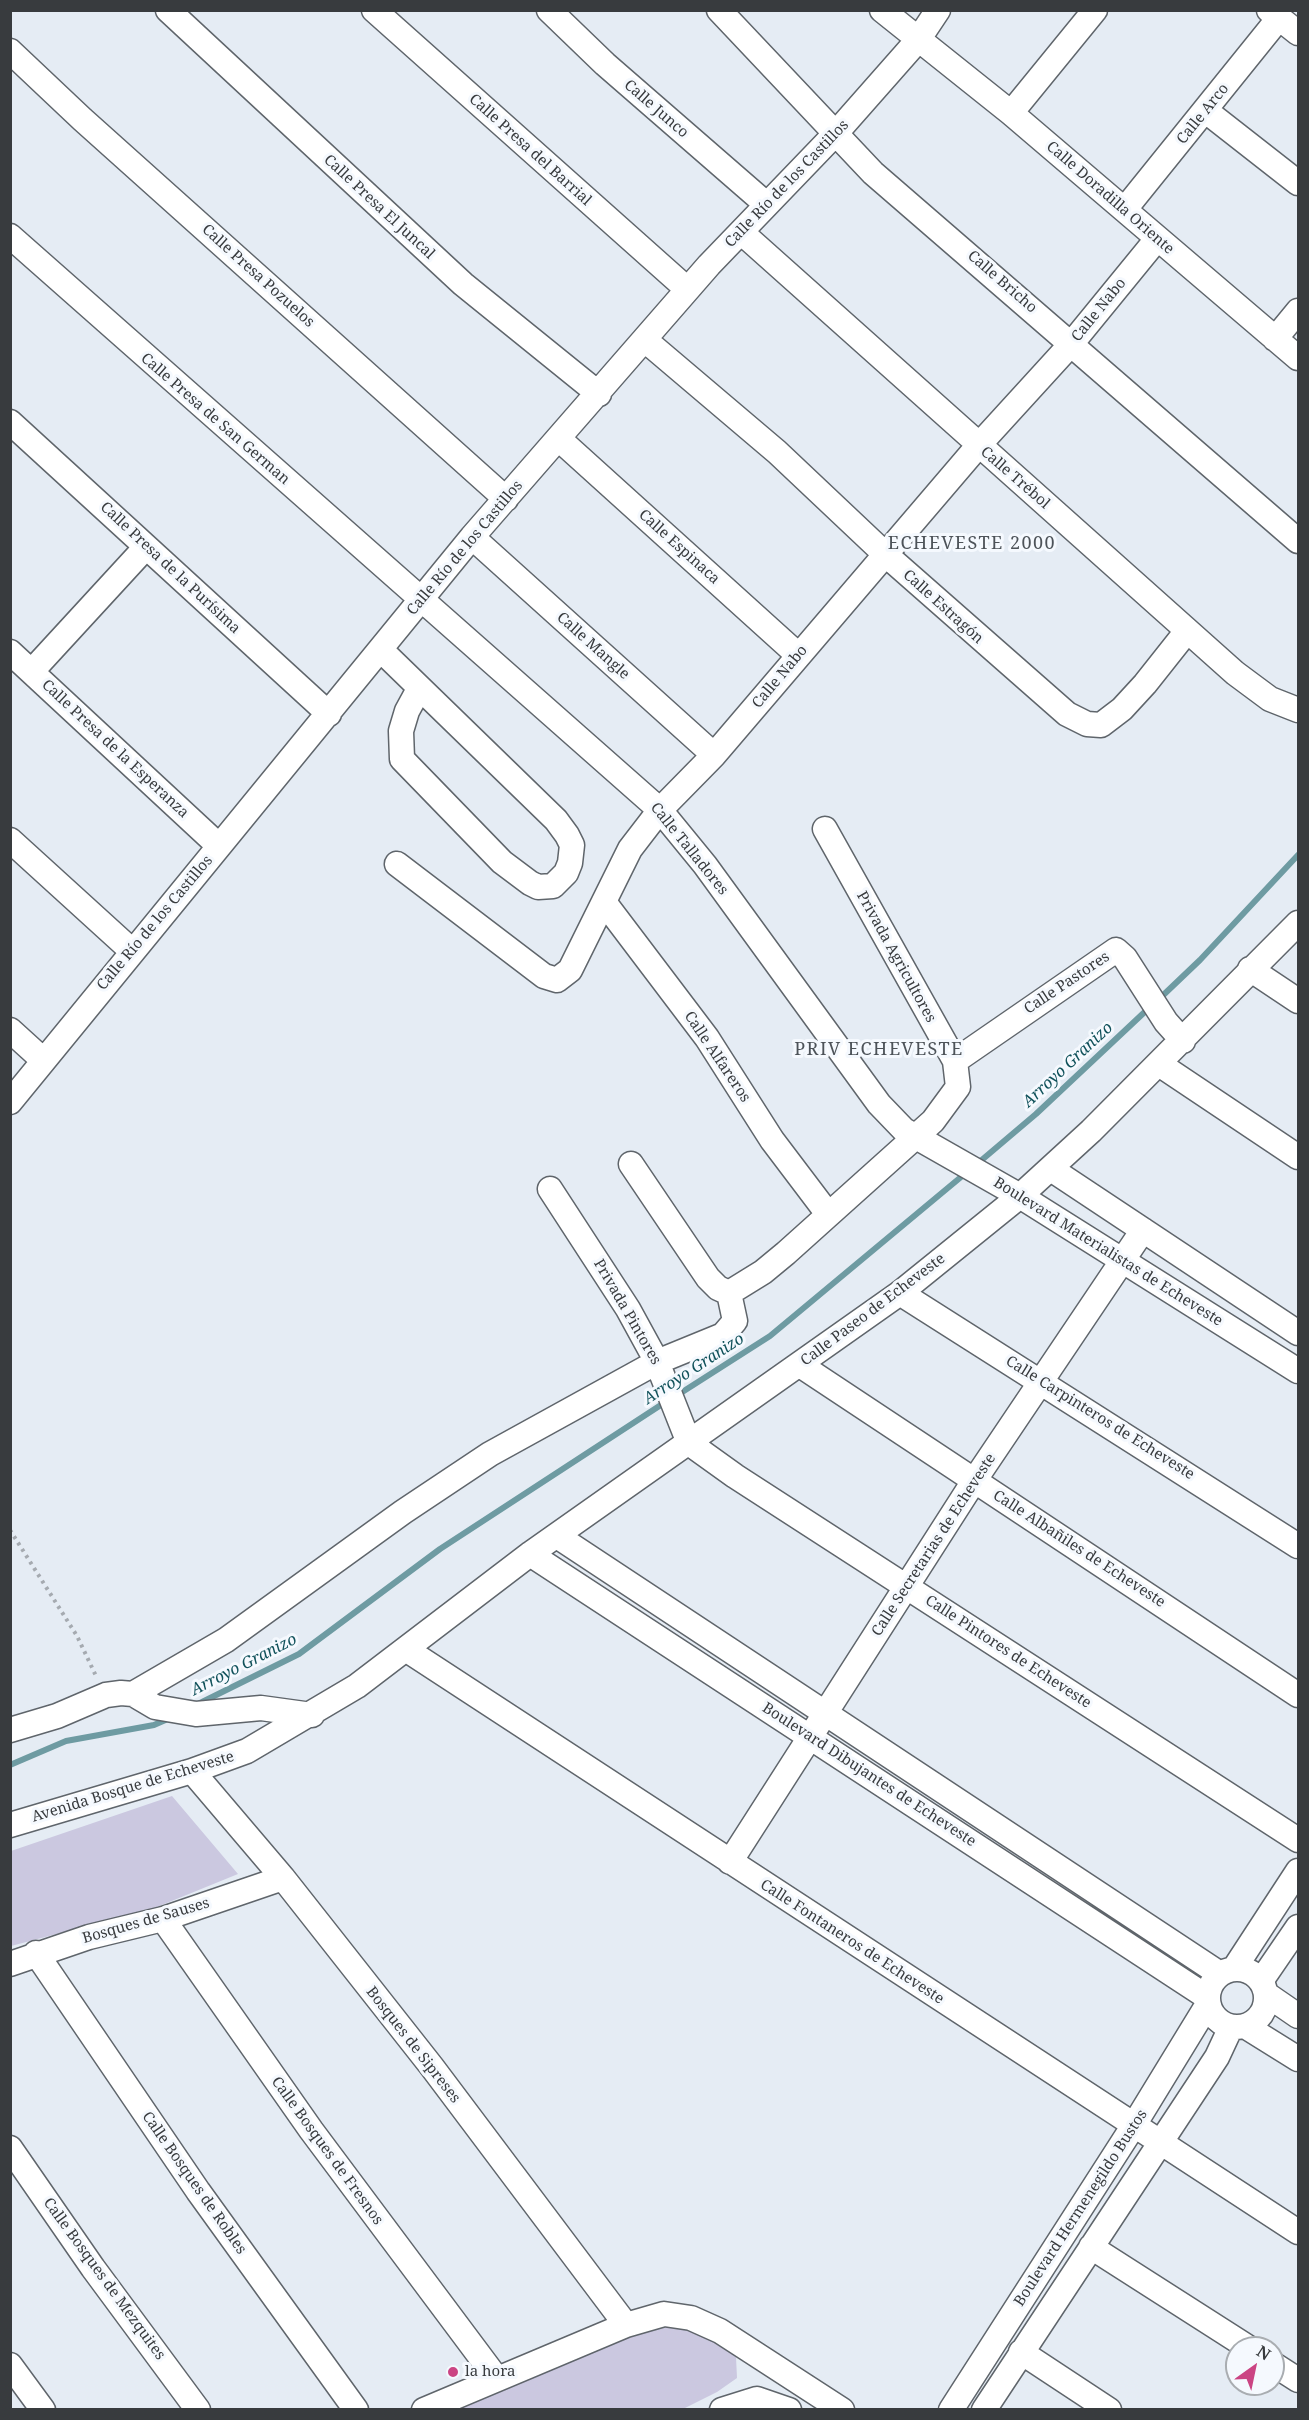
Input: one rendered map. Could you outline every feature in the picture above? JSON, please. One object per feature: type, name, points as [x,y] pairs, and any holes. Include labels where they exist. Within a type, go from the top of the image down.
[{"type":"street","name":"Calle Presa El Juncal","points":[[168,10],[463,284],[599,394]]},
{"type":"street","name":"Calle Presa del Barrial","points":[[374,10],[687,289]]},
{"type":"street","name":"Calle Junco","points":[[549,10],[604,64],[766,204]]},
{"type":"street","name":"Calle Bricho","points":[[719,10],[873,173],[1299,541]]},
{"type":"street","name":"Calle Doradilla Oriente","points":[[882,10],[1011,113],[1299,358]]},
{"type":"street","name":"Calle Río de los Castillos","points":[[10,1102],[132,951],[382,651],[472,537],[599,394],[687,289],[836,132],[918,40],[938,10]]},
{"type":"street","points":[[1011,113],[1095,10]]},
{"type":"street","points":[[1274,14],[1299,33]]},
{"type":"street","name":"Calle Arco","points":[[1125,210],[1206,111],[1274,14]]},
{"type":"street","name":"Calle Presa Pozuelos","points":[[10,51],[82,119],[507,499]]},
{"type":"street","points":[[1206,111],[1299,183]]},
{"type":"street","name":"Calle Trébol","points":[[741,232],[1187,631],[1270,699],[1299,710]]},
{"type":"street","name":"Calle Presa de San German","points":[[10,236],[421,600]]},
{"type":"street","name":"Calle Nabo","points":[[398,864],[544,976],[557,980],[570,970],[630,849],[660,810],[714,755],[978,446],[1072,343],[1157,239]]},
{"type":"street","points":[[1275,339],[1299,311]]},
{"type":"street","name":"Calle Estragón","points":[[645,340],[777,452],[885,554],[1067,714],[1087,724],[1101,725],[1122,710],[1187,631]]},
{"type":"street","name":"Calle Presa de la Purísima","points":[[10,422],[328,714]]},
{"type":"street","name":"Calle Espinaca","points":[[559,439],[798,655]]},
{"type":"street","name":"Calle Mangle","points":[[472,537],[714,755]]},
{"type":"street","points":[[32,671],[146,547]]},
{"type":"street","name":"Calle Talladores","points":[[421,600],[660,810],[705,865],[879,1104],[920,1140]]},
{"type":"street","points":[[382,651],[556,820],[567,835],[572,845],[570,863],[566,873],[553,886],[538,887],[502,861],[402,759],[400,731],[419,689]]},
{"type":"street","name":"Calle Presa de la Esperanza","points":[[10,652],[219,846]]},
{"type":"street","name":"Privada Agricultores","points":[[825,829],[955,1061],[958,1087],[947,1106],[920,1140]]},
{"type":"street","points":[[10,840],[132,951]]},
{"type":"street","name":"Calle Alfareros","points":[[604,902],[707,1038],[772,1140],[828,1214]]},
{"type":"street","name":"Calle Paseo de Echeveste","points":[[407,1650],[530,1554],[900,1293],[1020,1196],[1183,1041],[1250,969],[1299,923]]},
{"type":"street","name":"Calle Pastores","points":[[955,1061],[1113,951],[1121,953],[1183,1041]]},
{"type":"street","points":[[1250,969],[1299,1001]]},
{"type":"street","points":[[10,1030],[43,1060]]},
{"type":"street","points":[[1159,1064],[1299,1156]]},
{"type":"street","points":[[729,1293],[763,1272],[828,1214],[920,1140]]},
{"type":"street","name":"Boulevard Materialistas de Echeveste","points":[[920,1140],[1020,1196],[1299,1371]]},
{"type":"street","points":[[631,1164],[708,1278],[718,1288],[729,1293]]},
{"type":"street","points":[[1051,1169],[1299,1333]]},
{"type":"street","name":"Privada Pintores","points":[[550,1190],[628,1309],[661,1371],[689,1443]]},
{"type":"street","name":"Calle Secretarias de Echeveste","points":[[730,1862],[809,1736],[908,1588],[974,1481],[1143,1230]]},
{"type":"street","points":[[10,1730],[57,1716],[106,1695],[133,1694],[226,1641],[403,1512],[490,1454],[661,1371],[723,1335],[735,1321],[729,1293]]},
{"type":"street","name":"Calle Carpinteros de Echeveste","points":[[900,1293],[1041,1380],[1299,1546]]},
{"type":"street","name":"Calle Albañiles de Echeveste","points":[[800,1365],[1180,1614],[1299,1695]]},
{"type":"street","name":"Calle Pintores de Echeveste","points":[[689,1443],[735,1476],[1299,1840]]},
{"type":"street","name":"Boulevard Dibujantes de Echeveste","points":[[557,1536],[1227,1971]]},
{"type":"street","name":"Boulevard Dibujantes de Echeveste","points":[[530,1554],[1208,2001]]},
{"type":"street","name":"Avenida Bosque de Echeveste","points":[[10,1825],[192,1771],[247,1751],[312,1715],[407,1650]]},
{"type":"street","name":"Calle Fontaneros de Echeveste","points":[[407,1650],[1299,2232]]},
{"type":"street","points":[[133,1694],[155,1707],[196,1714],[261,1707],[312,1715]]},
{"type":"street","name":"Bosques de Sipreses","points":[[192,1771],[283,1878],[432,2067],[626,2325]]},
{"type":"street","points":[[1299,1871],[1227,1971],[1209,1988],[1208,2001],[1216,2019],[1238,2027],[1299,2059]]},
{"type":"street","name":"Bosques de Sauses","points":[[10,1964],[36,1953],[163,1919],[283,1878]]},
{"type":"street","name":"Calle Bosques de Fresnos","points":[[163,1919],[311,2130],[497,2379]]},
{"type":"street","points":[[1238,2027],[1253,2023],[1264,2011],[1263,1988],[1299,1927]]},
{"type":"street","name":"Calle Bosques de Robles","points":[[36,1953],[198,2191],[356,2409]]},
{"type":"street","points":[[1227,1971],[1254,1974],[1263,1988],[1299,2016]]},
{"type":"street","name":"Boulevard Hermenegildo Bustos","points":[[951,2409],[1134,2125],[1208,2001]]},
{"type":"street","name":"Boulevard Hermenegildo Bustos","points":[[984,2409],[1238,2027]]},
{"type":"street","name":"Calle Bosques de Mezquites","points":[[10,2148],[93,2268],[198,2409]]},
{"type":"street","points":[[1091,2247],[1230,2336]]},
{"type":"street","points":[[424,2409],[643,2318],[676,2314],[720,2331],[842,2409]]},
{"type":"street","points":[[1021,2352],[1108,2409]]},
{"type":"street","points":[[757,2399],[771,2363]]},
{"type":"street","points":[[10,2365],[43,2409]]},
{"type":"street","points":[[1285,2371],[1299,2380]]},
{"type":"street","points":[[722,2409],[757,2399],[768,2400],[789,2409]]},
{"type":"path","points":[[10,1530],[76,1636],[106,1695]]},
{"type":"shaded area","points":[[172,1796],[238,1874],[152,1909],[11,1946],[11,1851]]},
{"type":"shaded area","points":[[669,2320],[723,2342],[736,2357],[737,2378],[717,2392],[683,2409],[430,2410]]},
{"type":"waterway","name":"Arroyo Granizo","points":[[1157,1001],[1200,960],[1298,855]]},
{"type":"waterway","name":"Arroyo Granizo","points":[[977,1164],[1036,1114],[1150,1007]]},
{"type":"waterway","name":"Arroyo Granizo","points":[[676,1396],[770,1336],[967,1172]]},
{"type":"waterway","name":"Arroyo Granizo","points":[[198,1704],[299,1654],[440,1549],[667,1401]]},
{"type":"waterway","name":"Arroyo Granizo","points":[[10,1765],[66,1741],[154,1725],[170,1718]]},
{"type":"place","name":"la hora","points":[[453,2372]]},
{"type":"district","name":"ECHEVESTE 2000","points":[[972,544]]},
{"type":"district","name":"PRIV ECHEVESTE","points":[[879,1050]]}]
